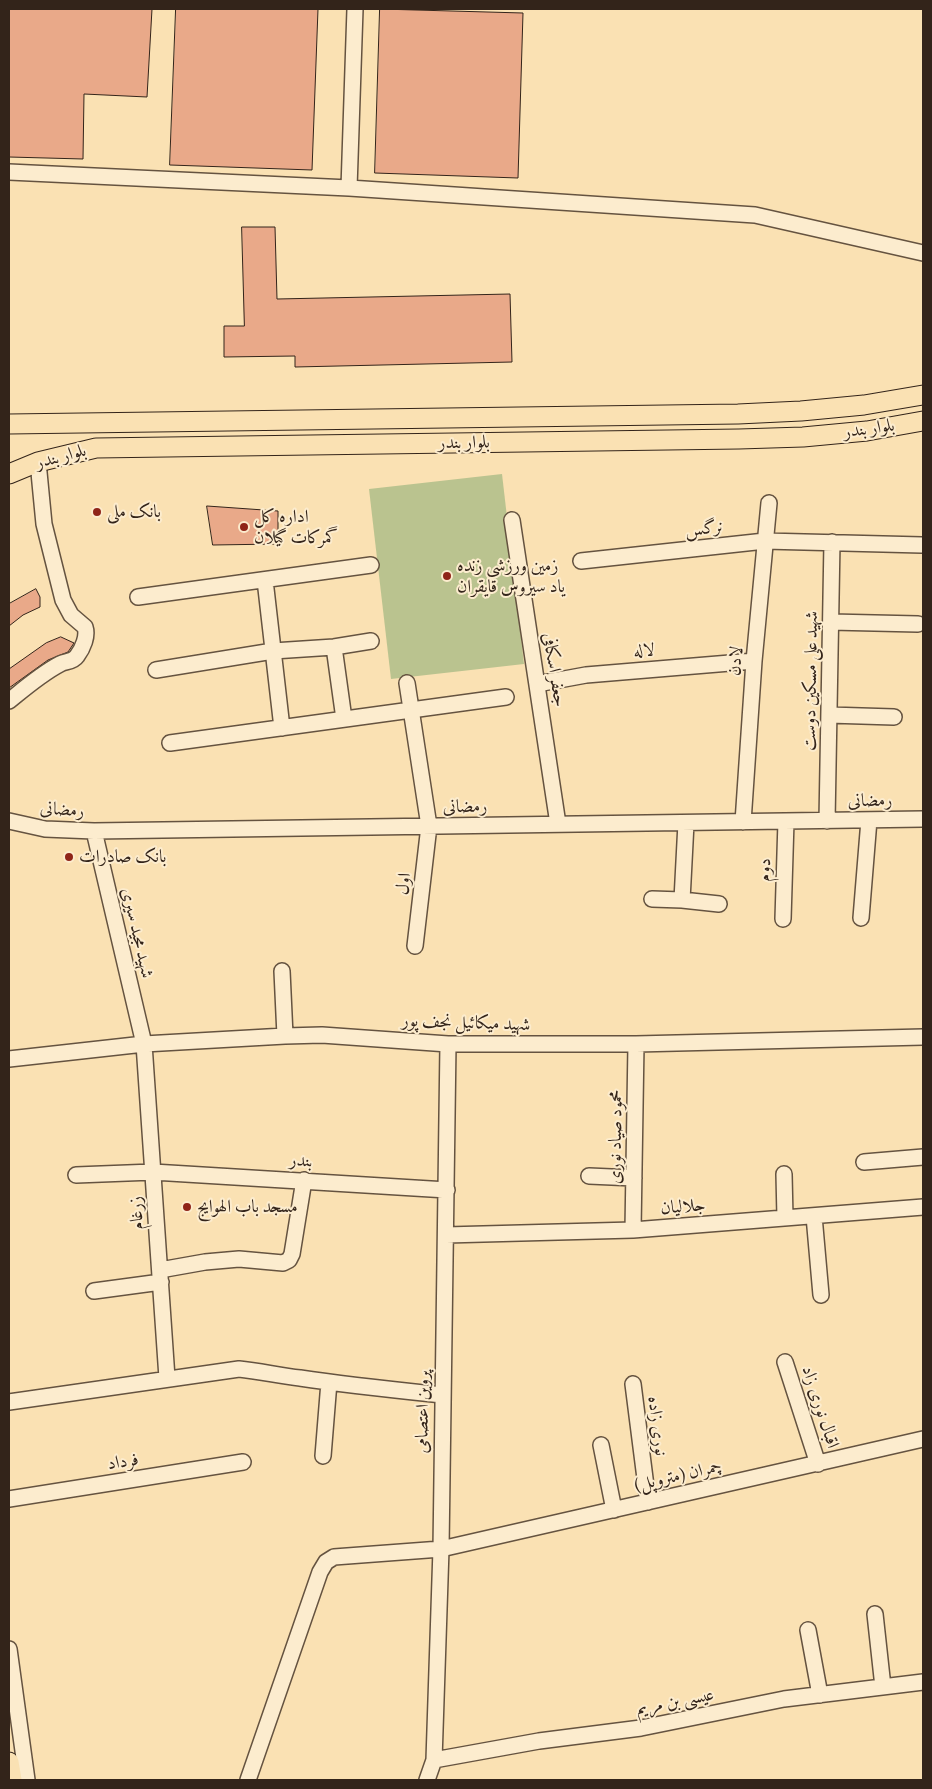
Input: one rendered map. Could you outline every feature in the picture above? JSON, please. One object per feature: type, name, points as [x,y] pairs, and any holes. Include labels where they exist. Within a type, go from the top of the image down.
[{"type":"main road","name":"بلوار بندر","points":[[9,424],[738,414],[864,405],[923,395]]},
{"type":"main road","points":[[476,417],[477,442]]},
{"type":"main road","name":"بلوار بندر","points":[[9,474],[35,463],[96,448],[803,437],[867,430],[923,421]]},
{"type":"main road","points":[[9,489],[35,463]]},
{"type":"main road","points":[[9,1762],[12,1780]]},
{"type":"street","points":[[349,188],[355,9]]},
{"type":"street","points":[[9,172],[349,188],[755,215],[923,253]]},
{"type":"street","points":[[9,701],[37,679],[61,664],[72,661],[77,657],[86,637],[85,627],[71,615],[63,600],[44,524],[35,463]]},
{"type":"street","name":"لادن","points":[[742,822],[754,661],[769,503]]},
{"type":"street","name":"جعفر اسکافی","points":[[512,520],[558,824]]},
{"type":"street","name":"نرگس","points":[[581,561],[766,541],[922,545]]},
{"type":"street","name":"شهید علی مسکین دوست","points":[[827,820],[832,542]]},
{"type":"street","points":[[138,597],[370,565]]},
{"type":"street","points":[[265,580],[282,728]]},
{"type":"street","points":[[830,622],[918,624]]},
{"type":"street","points":[[156,670],[273,651],[334,647],[371,641]]},
{"type":"street","points":[[334,647],[344,719]]},
{"type":"street","name":"لاله","points":[[537,684],[586,675],[754,661]]},
{"type":"street","name":"اول","points":[[407,682],[429,826],[415,946]]},
{"type":"street","points":[[170,743],[506,697]]},
{"type":"street","points":[[829,715],[894,717]]},
{"type":"street","name":"رمضانی","points":[[9,821],[45,829],[94,831],[923,819]]},
{"type":"street","points":[[861,918],[869,820]]},
{"type":"street","name":"دوم","points":[[782,919],[786,821]]},
{"type":"street","points":[[682,900],[686,823]]},
{"type":"street","name":"شهید مجید سیری","points":[[94,831],[144,1044]]},
{"type":"street","points":[[652,899],[719,904]]},
{"type":"street","points":[[282,971],[285,1036]]},
{"type":"street","name":"شهید میکائیل نجف پور","points":[[9,1058],[144,1044],[322,1035],[448,1044],[636,1044],[923,1037]]},
{"type":"street","name":"زرغام","points":[[144,1044],[167,1378]]},
{"type":"street","name":"پروین اعتصامی","points":[[427,1780],[434,1760],[441,1549],[448,1044]]},
{"type":"street","name":"محمود صیاد نوری","points":[[633,1230],[636,1044]]},
{"type":"street","points":[[864,1162],[923,1157]]},
{"type":"street","name":"بندر","points":[[76,1175],[153,1172],[447,1190]]},
{"type":"street","points":[[784,1174],[785,1218]]},
{"type":"street","points":[[589,1176],[634,1178]]},
{"type":"street","points":[[94,1291],[160,1276],[205,1262],[239,1259],[283,1263],[289,1260],[292,1254],[304,1180]]},
{"type":"street","name":"جلالیان","points":[[446,1235],[633,1230],[923,1207]]},
{"type":"street","points":[[814,1216],[821,1295]]},
{"type":"street","name":"اقبال نوری زاد","points":[[786,1362],[818,1464]]},
{"type":"street","points":[[9,1402],[239,1369],[442,1395]]},
{"type":"street","points":[[323,1456],[329,1382]]},
{"type":"street","name":"نوری زاده","points":[[633,1384],[648,1502]]},
{"type":"street","name":"چمران (متروپل)","points":[[248,1780],[320,1572],[326,1562],[334,1557],[441,1549],[923,1439]]},
{"type":"street","points":[[601,1445],[614,1510]]},
{"type":"street","name":"فرداد","points":[[9,1498],[243,1462]]},
{"type":"street","points":[[874,1614],[883,1687]]},
{"type":"street","points":[[808,1630],[820,1695]]},
{"type":"street","points":[[9,1649],[27,1780]]},
{"type":"street","name":"عیسی بن مریم","points":[[434,1760],[540,1741],[641,1728],[784,1699],[923,1682]]},
{"type":"green space","name":"زمین ورزشی زنده یاد سیروس قایقران","points":[[502,474],[524,664],[391,679],[369,489]]},
{"type":"building","points":[[9,9],[152,9],[147,97],[84,94],[83,159],[9,157]]},
{"type":"building","points":[[176,9],[318,9],[312,170],[170,165]]},
{"type":"building","points":[[380,9],[523,13],[518,178],[375,173]]},
{"type":"building","points":[[242,227],[275,227],[277,299],[510,294],[512,362],[295,367],[295,356],[224,357],[224,326],[244,326]]},
{"type":"building","name":"اداره کل گمرکات گیلان","points":[[207,506],[278,511],[278,544],[213,545]]},
{"type":"building","points":[[36,589],[40,597],[40,607],[23,615],[9,626],[9,604]]},
{"type":"building","points":[[61,637],[74,643],[68,652],[48,660],[9,688],[9,669],[46,643]]},
{"type":"place","name":"بانک ملی","points":[[97,512]]},
{"type":"place","name":"اداره کل گمرکات گیلان","points":[[244,527]]},
{"type":"place","name":"زمین ورزشی زنده یاد سیروس قایقران","points":[[447,576]]},
{"type":"place","name":"بانک صادرات","points":[[69,857]]},
{"type":"place","name":"مسجد باب الهوایج","points":[[187,1207]]}]
